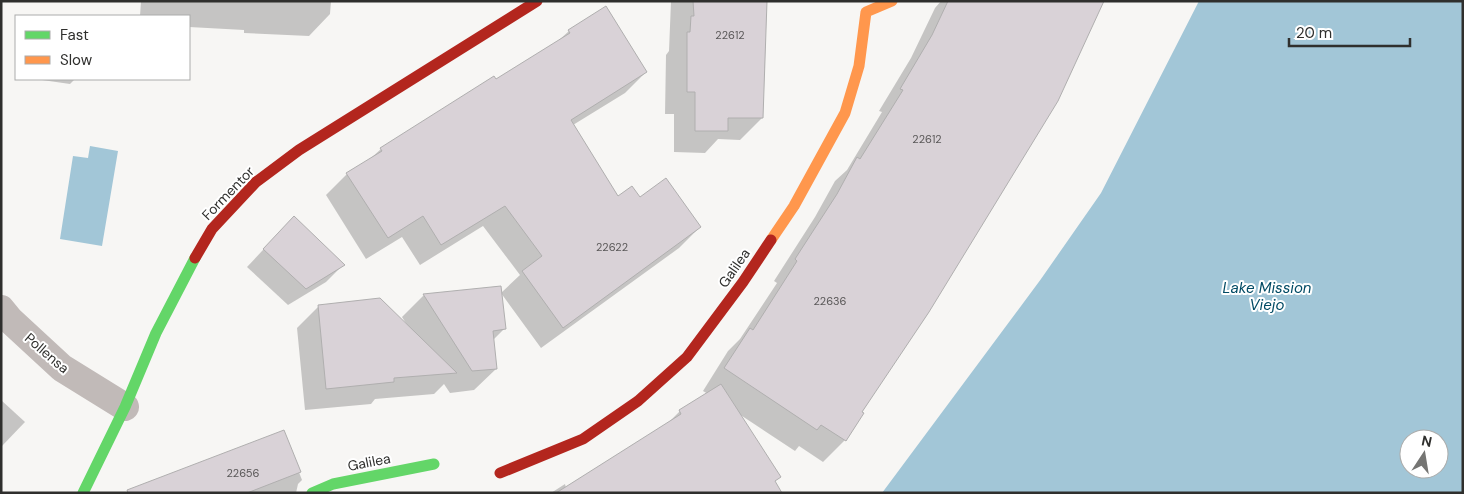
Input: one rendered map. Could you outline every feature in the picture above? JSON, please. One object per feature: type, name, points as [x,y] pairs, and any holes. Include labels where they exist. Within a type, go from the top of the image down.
[{"type":"street","name":"Formentor","points":[[83,493],[125,407],[156,333],[183,279],[212,229],[256,182],[299,150],[537,1]]},
{"type":"street","name":"Galilea","points":[[500,473],[583,439],[638,401],[687,357],[743,282],[794,206],[845,113],[859,66],[864,7],[892,1]]},
{"type":"street","name":"Pollensa","points":[[1,309],[10,320],[62,368],[125,407]]},
{"type":"street","name":"Galilea","points":[[312,493],[333,484],[434,464]]},
{"type":"water","name":"Lake Mission Viejo","points":[[1199,1],[1463,1],[1463,493],[882,493],[1041,279],[1101,193]]},
{"type":"water","points":[[90,146],[118,151],[102,246],[60,239],[73,156],[88,158]]},
{"type":"building","points":[[693,1],[767,1],[763,118],[728,118],[728,131],[695,131],[695,92],[687,92],[687,32],[690,32],[691,16],[694,16]]},
{"type":"building","points":[[948,1],[1104,1],[1058,101],[929,312],[862,412],[864,413],[846,441],[821,425],[817,430],[724,368],[750,328],[753,330],[797,261],[795,259],[837,194],[857,157],[860,159],[903,90],[900,89],[932,35]]},
{"type":"building","points":[[606,6],[647,72],[571,120],[618,196],[632,186],[640,197],[666,178],[701,227],[563,328],[522,271],[542,256],[505,206],[441,245],[423,216],[388,238],[346,173],[382,151],[380,148],[494,76],[496,79],[570,33],[568,30]]},
{"type":"building","points":[[294,216],[345,265],[306,289],[263,249]]},
{"type":"building","points":[[501,286],[506,329],[493,331],[497,369],[472,371],[423,294]]},
{"type":"building","points":[[380,298],[457,373],[394,378],[394,382],[326,389],[318,305]]},
{"type":"building","points":[[721,384],[781,477],[775,481],[782,493],[556,493],[681,414],[679,410]]},
{"type":"building","points":[[284,430],[301,472],[247,493],[128,493],[127,490]]},
{"type":"traffic: fast","points":[[83,493],[125,407],[156,333],[195,258]]},
{"type":"traffic: fast","points":[[312,493],[333,484],[434,464]]},
{"type":"traffic: slow","points":[[771,240],[794,206],[845,113],[859,66],[866,12],[892,1]]},
{"type":"traffic: jam","points":[[195,258],[212,229],[256,182],[299,150],[537,1]]},
{"type":"traffic: jam","points":[[500,473],[583,439],[638,401],[687,357],[743,282],[771,240]]}]
